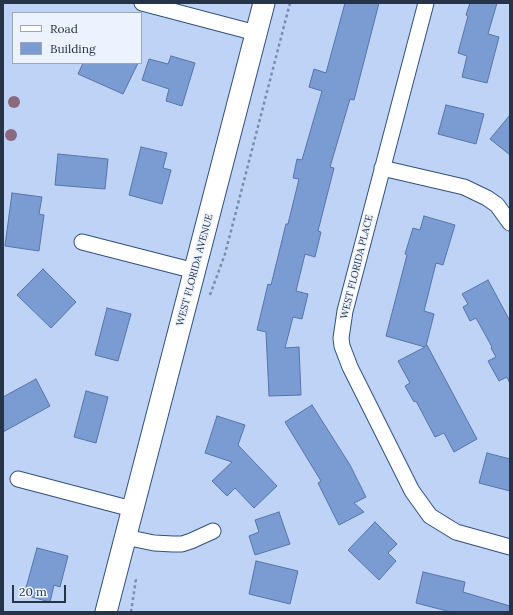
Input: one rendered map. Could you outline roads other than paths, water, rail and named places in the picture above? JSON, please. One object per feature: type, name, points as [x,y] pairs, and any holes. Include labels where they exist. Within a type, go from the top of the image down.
[{"type":"street","points":[[142,3],[256,33]]},
{"type":"street","name":"WEST FLORIDA AVENUE","points":[[106,612],[264,3]]},
{"type":"street","name":"WEST FLORIDA PLACE","points":[[426,3],[345,311],[341,338],[342,346],[350,368],[412,491],[430,516],[456,532],[510,547]]},
{"type":"street","points":[[382,168],[464,187],[487,198],[497,205],[510,223]]},
{"type":"street","points":[[82,242],[195,271]]},
{"type":"street","points":[[18,479],[132,509]]},
{"type":"street","points":[[125,537],[154,543],[182,544],[213,531]]}]
